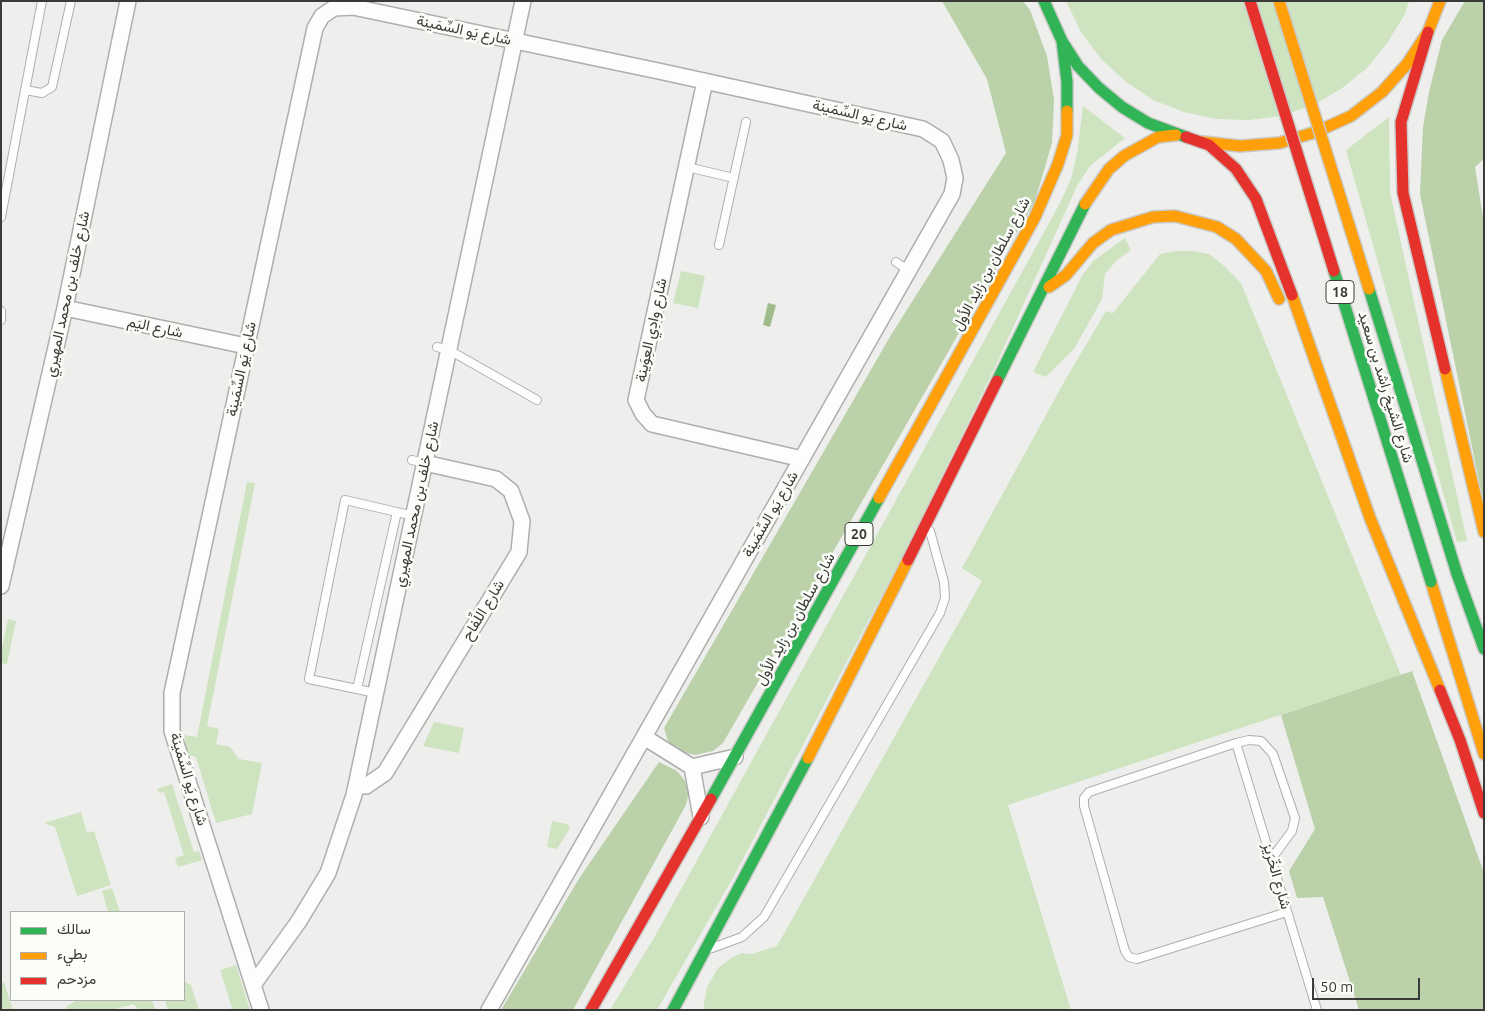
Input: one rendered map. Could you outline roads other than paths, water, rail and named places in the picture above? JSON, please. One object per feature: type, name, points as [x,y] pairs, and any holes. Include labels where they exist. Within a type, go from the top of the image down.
[{"type":"main road","points":[[1044,1],[1062,41],[1078,66],[1099,88],[1122,107],[1148,123],[1176,135],[1210,145],[1236,169],[1256,199],[1370,518],[1456,732],[1484,813]]},
{"type":"main road","name":"شارع الشيخ راشد بن سعيد","points":[[1250,1],[1484,754]]},
{"type":"main road","name":"شارع الشيخ راشد بن سعيد","points":[[1279,1],[1457,574],[1484,649]]},
{"type":"main road","points":[[1440,4],[1428,32],[1401,122],[1404,193],[1484,532]]},
{"type":"main road","points":[[1202,142],[1240,146],[1269,144],[1316,132],[1351,116],[1382,92],[1408,64],[1428,32]]},
{"type":"main road","name":"شارع سلطان بن زايد الأول","points":[[591,1010],[735,757],[1035,217],[1058,164],[1067,135],[1068,96],[1062,41]]},
{"type":"main road","points":[[673,1010],[703,950],[827,723],[1086,202],[1109,169],[1140,145],[1158,137],[1176,135]]},
{"type":"main road","points":[[1042,293],[1066,275],[1093,243],[1111,230],[1153,217],[1175,216],[1197,220],[1217,227],[1236,239],[1266,271],[1283,309]]},
{"type":"main road","points":[[1290,326],[1302,348],[1317,366]]},
{"type":"street","name":"شارع خلف بن محمد المهيري","points":[[1,586],[65,308],[128,1]]},
{"type":"street","name":"شارع خلف بن محمد المهيري","points":[[253,985],[299,921],[328,873],[342,835],[356,786],[414,516],[419,461],[443,348],[523,1]]},
{"type":"street","name":"شارع يَو السِّمَينة","points":[[261,1010],[172,731],[172,693],[315,28],[322,16],[334,8],[353,7],[923,129],[942,141],[951,160],[954,178],[952,194],[902,266],[802,459],[488,1010]]},
{"type":"street","name":"شارع وادِي العِوَينة","points":[[705,81],[636,400],[643,414],[652,424],[802,459]]},
{"type":"street","name":"شارع اليَم","points":[[65,308],[246,346]]},
{"type":"street","name":"شارع اللِّفاح","points":[[356,786],[366,786],[384,773],[519,552],[522,521],[511,491],[496,479],[419,461]]},
{"type":"street","points":[[644,737],[692,767],[735,757]]},
{"type":"street","points":[[692,767],[701,817]]},
{"type":"lane","points":[[1,217],[42,1]]},
{"type":"lane","points":[[25,90],[42,93],[52,87],[71,1]]},
{"type":"lane","points":[[719,245],[746,122]]},
{"type":"lane","points":[[686,167],[734,178]]},
{"type":"lane","points":[[1,311],[1,320]]},
{"type":"lane","points":[[443,348],[538,400]]},
{"type":"lane","points":[[376,693],[308,679],[345,500],[414,516]]},
{"type":"lane","points":[[357,689],[397,512]]},
{"type":"lane","points":[[703,950],[742,937],[764,917],[940,612],[945,598],[944,582],[927,521]]},
{"type":"lane","points":[[1272,858],[1292,831],[1294,812],[1270,749],[1266,744],[1255,740],[1236,743],[1089,792],[1084,798],[1084,806],[1125,951],[1129,957],[1137,959],[1286,912]]},
{"type":"lane","name":"شارع الخّرَيز","points":[[1236,743],[1317,1010]]}]
